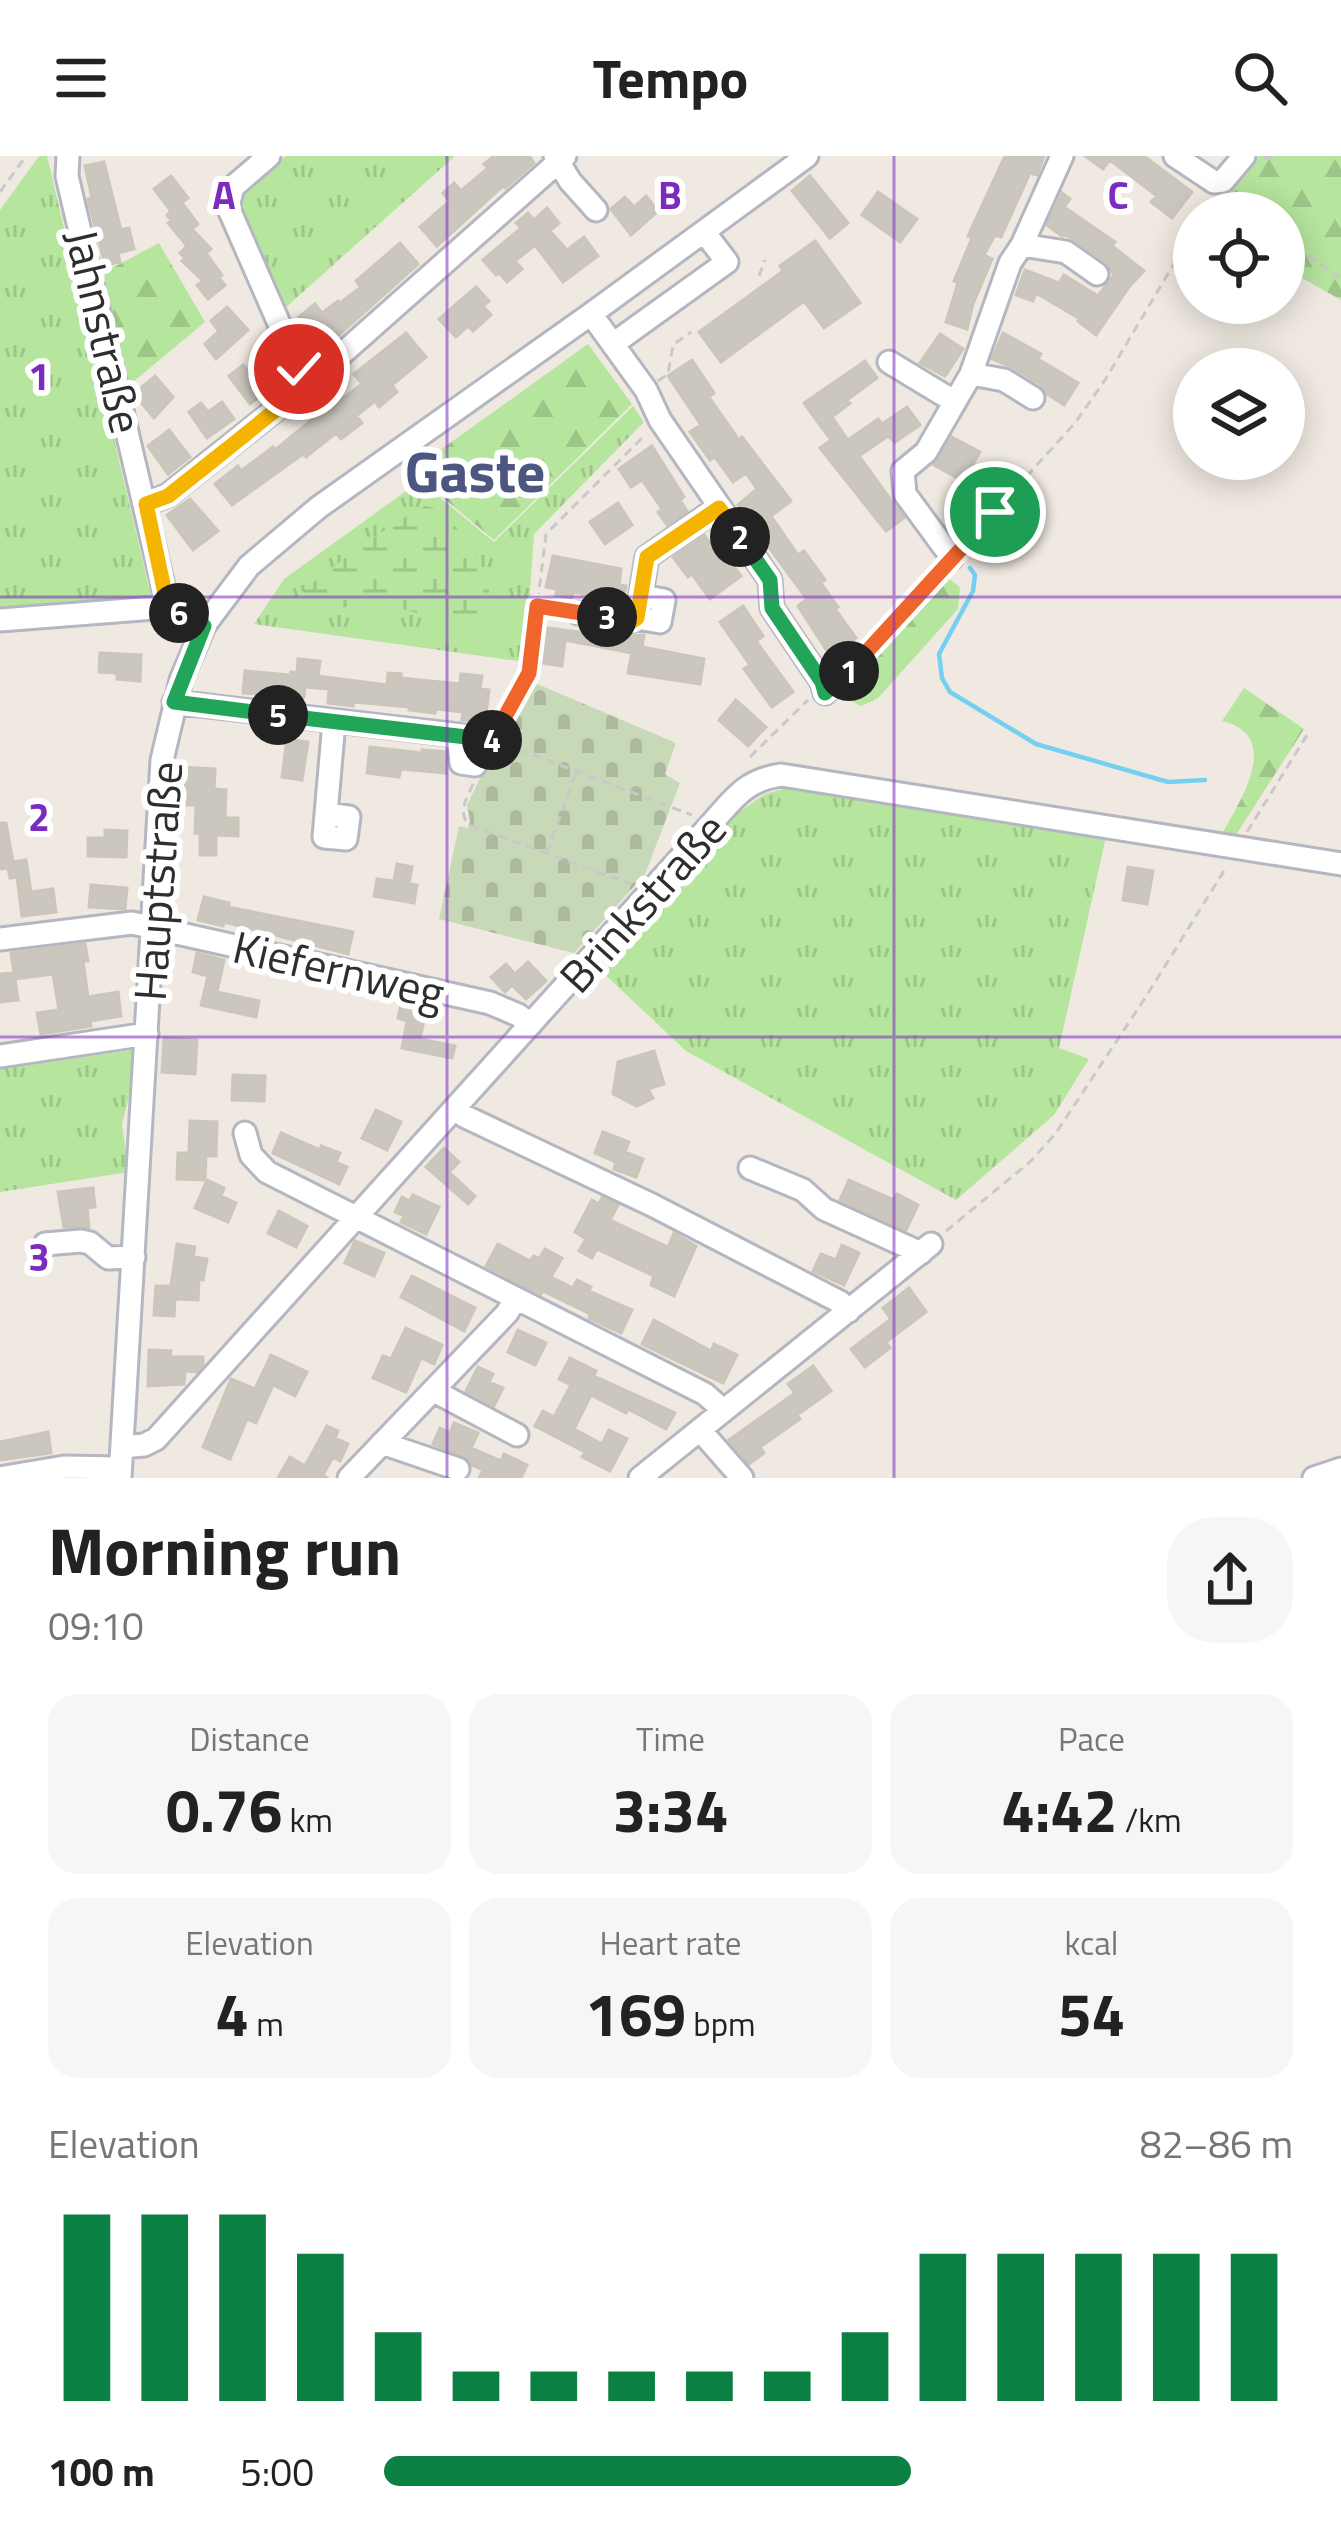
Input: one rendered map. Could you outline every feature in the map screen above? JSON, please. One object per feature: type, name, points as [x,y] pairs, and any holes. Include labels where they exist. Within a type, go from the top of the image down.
[{"type":"street","name":"Jahnstraße","points":[[68,156],[68,176],[168,608]]},
{"type":"street","points":[[269,156],[233,187],[228,207],[309,383]]},
{"type":"street","name":"Hauptstraße","points":[[121,1464],[162,760],[174,702],[204,626],[249,566],[319,506],[807,156]]},
{"type":"street","points":[[952,558],[905,494],[903,471],[926,452],[971,374],[1010,262],[1061,156]]},
{"type":"street","points":[[1175,156],[1214,182],[1223,181],[1244,156]]},
{"type":"street","points":[[146,504],[168,496],[309,383],[560,158],[570,181],[596,210]]},
{"type":"street","points":[[613,344],[734,256],[705,233]]},
{"type":"street","points":[[1022,245],[1066,252],[1097,274]]},
{"type":"street","points":[[591,314],[770,580],[772,608],[825,693]]},
{"type":"street","points":[[889,362],[955,402]]},
{"type":"street","points":[[971,374],[1004,380],[1033,398]]},
{"type":"street","points":[[578,613],[632,621],[639,607],[647,557],[719,508]]},
{"type":"street","points":[[0,620],[168,608],[204,626]]},
{"type":"street","points":[[174,702],[458,735],[489,741],[476,765],[461,764],[458,735]]},
{"type":"street","points":[[326,814],[334,722]]},
{"type":"street","name":"Brinkstraße","points":[[121,1464],[155,1439],[742,790],[761,778],[781,775],[1341,864]]},
{"type":"street","name":"Kiefernweg","points":[[0,939],[119,923],[152,926],[490,1003],[531,1024]]},
{"type":"street","points":[[0,1055],[147,1034]]},
{"type":"street","points":[[455,1108],[652,1205],[840,1302],[849,1311]]},
{"type":"street","points":[[244,1133],[251,1155],[267,1172],[705,1394],[723,1410]]},
{"type":"street","points":[[640,1478],[926,1248],[824,1209],[803,1190],[750,1168]]},
{"type":"street","points":[[45,1244],[81,1240],[108,1258],[134,1257]]},
{"type":"street","points":[[349,1478],[507,1313],[516,1298]]},
{"type":"street","points":[[434,1390],[517,1435]]},
{"type":"street","points":[[700,1430],[742,1478]]},
{"type":"street","points":[[382,1443],[458,1469]]},
{"type":"street","points":[[11,1477],[64,1467],[121,1464]]},
{"type":"street","points":[[1314,1478],[1341,1468]]},
{"type":"path","points":[[0,192],[26,156]]},
{"type":"path","points":[[1223,181],[1233,192]]},
{"type":"path","points":[[1305,253],[1341,279]]},
{"type":"path","points":[[760,276],[765,260]]},
{"type":"path","points":[[750,757],[807,700],[838,683],[1075,423],[1173,265]]},
{"type":"path","points":[[646,390],[668,374],[673,345],[692,332]]},
{"type":"path","points":[[660,420],[546,534],[529,673],[489,741],[712,823]]},
{"type":"path","points":[[537,606],[578,613]]},
{"type":"path","points":[[926,1248],[1030,1162],[1056,1133],[1148,995],[1309,732]]},
{"type":"path","points":[[476,765],[478,772],[462,810],[469,825],[635,886],[647,896]]},
{"type":"path","points":[[547,854],[577,770]]},
{"type":"green space","points":[[39,156],[47,156],[152,600],[0,611],[0,210]]},
{"type":"green space","points":[[286,156],[455,156],[284,309],[239,210],[242,192]]},
{"type":"green space","points":[[1259,156],[1341,156],[1341,300],[1305,280],[1305,192],[1230,192]]},
{"type":"green space","points":[[159,243],[205,322],[127,387],[99,275]]},
{"type":"green space","points":[[588,344],[632,404],[494,540],[411,471]]},
{"type":"green space","points":[[633,406],[644,422],[534,534],[525,662],[254,624],[284,579],[420,481],[494,542]]},
{"type":"green space","points":[[425,506],[450,520],[471,550],[497,616],[488,631],[392,607],[299,608],[299,594]]},
{"type":"green space","points":[[945,576],[960,587],[958,609],[878,698],[861,706],[846,698],[847,686]]},
{"type":"green space","points":[[528,680],[676,743],[665,774],[680,783],[642,882],[574,953],[439,919],[459,826],[468,828],[467,805]]},
{"type":"green space","points":[[1244,688],[1304,729],[1234,838],[1223,832],[1247,787],[1254,754],[1240,728],[1222,721]]},
{"type":"green space","points":[[797,785],[1107,832],[1059,1048],[1089,1059],[1054,1115],[956,1200],[686,1051],[597,967],[724,823],[765,794]]},
{"type":"green space","points":[[133,1050],[122,1124],[129,1172],[0,1192],[0,1069]]},
{"type":"building","points":[[494,156],[529,156],[534,163],[437,246],[420,227],[450,201],[443,193],[454,183],[461,191],[488,168],[484,164]]},
{"type":"building","points":[[1005,156],[1044,156],[1037,175],[1030,173],[1001,237],[995,235],[984,255],[992,259],[967,329],[946,322],[958,283],[954,281],[972,238],[968,236]]},
{"type":"building","points":[[1085,156],[1144,156],[1192,192],[1173,192],[1172,218],[1151,202],[1157,196],[1110,160],[1103,169]]},
{"type":"building","points":[[104,162],[121,230],[129,228],[134,249],[118,253],[120,262],[105,265],[85,166]]},
{"type":"building","points":[[171,176],[188,198],[182,203],[198,224],[192,229],[211,249],[206,253],[222,275],[219,278],[225,285],[208,299],[197,285],[203,281],[182,261],[185,258],[180,253],[187,246],[168,223],[171,211],[154,189]]},
{"type":"building","points":[[810,176],[848,223],[830,238],[792,191]]},
{"type":"building","points":[[878,192],[917,219],[900,242],[862,215]]},
{"type":"building","points":[[1062,193],[1070,199],[1064,207],[1115,242],[1112,246],[1144,271],[1096,335],[1080,319],[1036,293],[1033,301],[1016,295],[1025,270],[1059,283],[1064,275],[1098,296],[1114,275],[1106,262],[1047,225]]},
{"type":"building","points":[[646,196],[658,211],[631,235],[611,209],[625,197],[634,207]]},
{"type":"building","points":[[547,208],[559,223],[550,231],[567,250],[584,237],[598,256],[563,282],[535,245],[515,261],[522,269],[507,282],[496,275],[483,260],[521,228],[516,223],[528,213],[534,220]]},
{"type":"building","points":[[815,241],[860,303],[824,328],[804,301],[721,362],[699,332],[783,271],[780,266]]},
{"type":"building","points":[[400,243],[418,264],[324,348],[299,317],[315,304],[322,313],[340,303],[361,287],[356,281]]},
{"type":"building","points":[[476,287],[489,301],[483,306],[491,315],[473,331],[468,326],[456,337],[439,319]]},
{"type":"building","points":[[227,307],[248,330],[216,359],[205,344],[219,331],[211,321]]},
{"type":"building","points":[[406,333],[426,357],[392,385],[397,392],[379,407],[375,401],[356,416],[362,423],[341,439],[336,433],[232,505],[215,484],[238,466],[241,471],[273,447],[275,450],[320,413],[312,402],[331,387],[341,400],[362,384],[354,374]]},
{"type":"building","points":[[1003,333],[1041,354],[1038,359],[1078,383],[1064,405],[1041,385],[992,359]]},
{"type":"building","points":[[940,334],[963,349],[945,376],[920,363]]},
{"type":"building","points":[[692,360],[714,393],[709,397],[739,440],[742,437],[791,501],[771,516],[798,555],[804,551],[825,580],[821,583],[856,638],[831,657],[798,606],[807,599],[738,505],[757,489],[746,473],[733,482],[690,432],[701,425],[668,376]]},
{"type":"building","points":[[865,361],[877,378],[832,417],[848,440],[878,419],[882,424],[907,407],[920,425],[895,442],[888,436],[859,456],[904,518],[886,531],[820,448],[831,440],[804,403]]},
{"type":"building","points":[[243,365],[251,375],[262,367],[276,384],[250,404],[229,376]]},
{"type":"building","points":[[155,376],[173,397],[154,418],[134,394]]},
{"type":"building","points":[[222,402],[234,419],[207,438],[189,412],[201,403],[208,412]]},
{"type":"building","points":[[169,430],[190,457],[168,474],[148,446]]},
{"type":"building","points":[[952,437],[980,452],[963,481],[934,465]]},
{"type":"building","points":[[652,446],[684,497],[680,500],[687,511],[667,525],[642,480],[631,487],[619,469]]},
{"type":"building","points":[[190,499],[218,531],[193,550],[167,515]]},
{"type":"building","points":[[618,503],[632,525],[605,544],[590,522]]},
{"type":"building","points":[[704,535],[741,576],[710,599],[673,557]]},
{"type":"building","points":[[553,556],[621,569],[619,585],[626,586],[623,601],[574,592],[570,601],[555,599],[557,589],[546,587]]},
{"type":"building","points":[[743,606],[763,636],[756,641],[793,692],[772,707],[744,669],[750,665],[720,622]]},
{"type":"building","points":[[541,627],[644,635],[642,647],[704,659],[700,684],[628,673],[632,653],[565,640],[562,666],[536,662]]},
{"type":"building","points":[[100,653],[141,655],[140,681],[99,672]]},
{"type":"building","points":[[298,659],[320,661],[318,676],[387,685],[388,673],[460,684],[461,674],[482,676],[480,689],[489,690],[486,714],[481,713],[480,722],[462,720],[463,712],[328,703],[329,689],[305,687],[304,697],[243,693],[245,671],[290,675],[297,673]]},
{"type":"building","points":[[736,700],[766,727],[748,746],[719,720]]},
{"type":"building","points":[[287,739],[308,742],[302,780],[282,777]]},
{"type":"building","points":[[370,747],[445,752],[446,773],[401,769],[399,777],[367,773]]},
{"type":"building","points":[[180,767],[215,769],[214,789],[226,790],[225,818],[238,818],[238,836],[216,835],[216,855],[200,855],[196,805],[178,805]]},
{"type":"building","points":[[0,823],[6,823],[13,862],[26,860],[31,892],[53,889],[56,912],[22,916],[17,877],[10,878],[8,868],[0,869]]},
{"type":"building","points":[[105,830],[127,831],[126,857],[88,856],[88,838],[105,838]]},
{"type":"building","points":[[397,864],[412,867],[409,884],[417,885],[414,903],[374,896],[377,879],[394,881]]},
{"type":"building","points":[[1128,867],[1153,871],[1147,904],[1123,900]]},
{"type":"building","points":[[91,885],[127,888],[125,909],[89,907]]},
{"type":"building","points":[[204,897],[229,903],[228,907],[353,932],[348,954],[224,922],[223,926],[198,920]]},
{"type":"building","points":[[85,944],[88,997],[118,992],[121,1016],[41,1034],[37,1013],[59,1010],[53,974],[15,979],[18,1000],[0,1002],[0,974],[14,973],[11,953]]},
{"type":"building","points":[[197,953],[224,960],[217,992],[259,1001],[256,1017],[201,1005],[208,976],[193,972]]},
{"type":"building","points":[[528,962],[546,981],[526,999],[512,985],[505,992],[491,977],[506,964],[515,974]]},
{"type":"building","points":[[402,1000],[427,1006],[420,1039],[455,1046],[452,1058],[402,1048],[407,1021],[398,1018]]},
{"type":"building","points":[[164,1038],[197,1040],[195,1074],[162,1072]]},
{"type":"building","points":[[654,1051],[664,1084],[648,1089],[653,1098],[637,1106],[613,1094],[618,1062]]},
{"type":"building","points":[[233,1075],[265,1076],[264,1101],[232,1100]]},
{"type":"building","points":[[376,1110],[401,1122],[387,1150],[362,1138]]},
{"type":"building","points":[[190,1121],[217,1122],[216,1156],[206,1156],[205,1180],[177,1179],[178,1153],[189,1153]]},
{"type":"building","points":[[603,1132],[629,1142],[625,1152],[643,1159],[636,1177],[614,1169],[616,1162],[595,1153]]},
{"type":"building","points":[[281,1133],[340,1153],[336,1162],[347,1167],[339,1184],[273,1153]]},
{"type":"building","points":[[444,1148],[459,1162],[449,1172],[475,1196],[468,1204],[426,1167]]},
{"type":"building","points":[[207,1180],[224,1188],[221,1196],[236,1203],[228,1222],[195,1208]]},
{"type":"building","points":[[849,1180],[918,1205],[906,1230],[840,1200]]},
{"type":"building","points":[[93,1188],[95,1207],[87,1208],[89,1228],[64,1227],[58,1192]]},
{"type":"building","points":[[413,1195],[439,1207],[426,1234],[401,1222],[404,1216],[395,1212],[402,1197],[410,1201]]},
{"type":"building","points":[[602,1198],[618,1205],[610,1220],[668,1247],[674,1233],[696,1246],[674,1296],[651,1285],[654,1276],[597,1249],[592,1258],[579,1251],[586,1239],[575,1232],[592,1200],[599,1204]]},
{"type":"building","points":[[279,1211],[307,1226],[296,1247],[268,1233]]},
{"type":"building","points":[[355,1241],[384,1253],[374,1276],[345,1263]]},
{"type":"building","points":[[177,1244],[195,1247],[193,1257],[207,1259],[198,1300],[175,1299],[174,1316],[154,1315],[156,1286],[171,1286]]},
{"type":"building","points":[[498,1244],[530,1261],[534,1256],[539,1259],[545,1249],[562,1258],[551,1277],[573,1288],[577,1280],[591,1287],[589,1291],[632,1310],[621,1333],[486,1266]]},
{"type":"building","points":[[842,1245],[859,1253],[844,1285],[813,1271],[821,1254],[836,1260]]},
{"type":"building","points":[[412,1276],[475,1308],[464,1331],[401,1297]]},
{"type":"building","points":[[909,1288],[926,1312],[886,1342],[890,1348],[865,1367],[851,1349],[891,1319],[883,1308]]},
{"type":"building","points":[[654,1320],[711,1351],[714,1344],[737,1355],[723,1383],[642,1344]]},
{"type":"building","points":[[406,1328],[442,1345],[434,1364],[421,1358],[406,1392],[373,1378],[383,1356],[391,1359]]},
{"type":"building","points":[[518,1330],[546,1343],[535,1365],[508,1352]]},
{"type":"building","points":[[149,1350],[171,1351],[170,1357],[203,1357],[203,1364],[197,1372],[185,1371],[184,1384],[148,1386]]},
{"type":"building","points":[[271,1355],[307,1372],[295,1396],[273,1385],[256,1423],[247,1419],[230,1459],[203,1447],[231,1379],[255,1389]]},
{"type":"building","points":[[570,1358],[596,1371],[594,1376],[675,1413],[666,1429],[591,1395],[574,1429],[602,1444],[609,1430],[627,1439],[610,1471],[535,1426],[543,1411],[554,1417],[571,1385],[559,1379]]},
{"type":"building","points":[[813,1366],[831,1391],[760,1447],[764,1453],[749,1464],[729,1440],[795,1393],[788,1384]]},
{"type":"building","points":[[478,1367],[493,1374],[489,1382],[503,1388],[494,1406],[466,1391]]},
{"type":"building","points":[[454,1423],[478,1433],[471,1448],[501,1461],[504,1454],[527,1465],[521,1478],[479,1478],[483,1470],[468,1458],[433,1444],[440,1428],[450,1433]]},
{"type":"building","points":[[327,1426],[338,1431],[335,1438],[348,1444],[340,1461],[333,1457],[323,1475],[327,1478],[278,1478],[290,1457],[305,1466]]},
{"type":"building","points":[[48,1432],[51,1453],[0,1460],[0,1442]]},
{"type":"waterway","points":[[970,568],[975,575],[973,591],[939,654],[942,678],[950,692],[1036,744],[1168,782],[1205,780]]},
{"type":"district","name":"Gaste","points":[[475,470]]},
{"type":"route","points":[[299,369],[309,383],[168,496],[146,504],[168,608],[204,626],[174,702],[493,740],[529,673],[537,606],[632,621],[637,618],[647,557],[719,508],[770,580],[772,608],[825,693],[995,512]]}]
